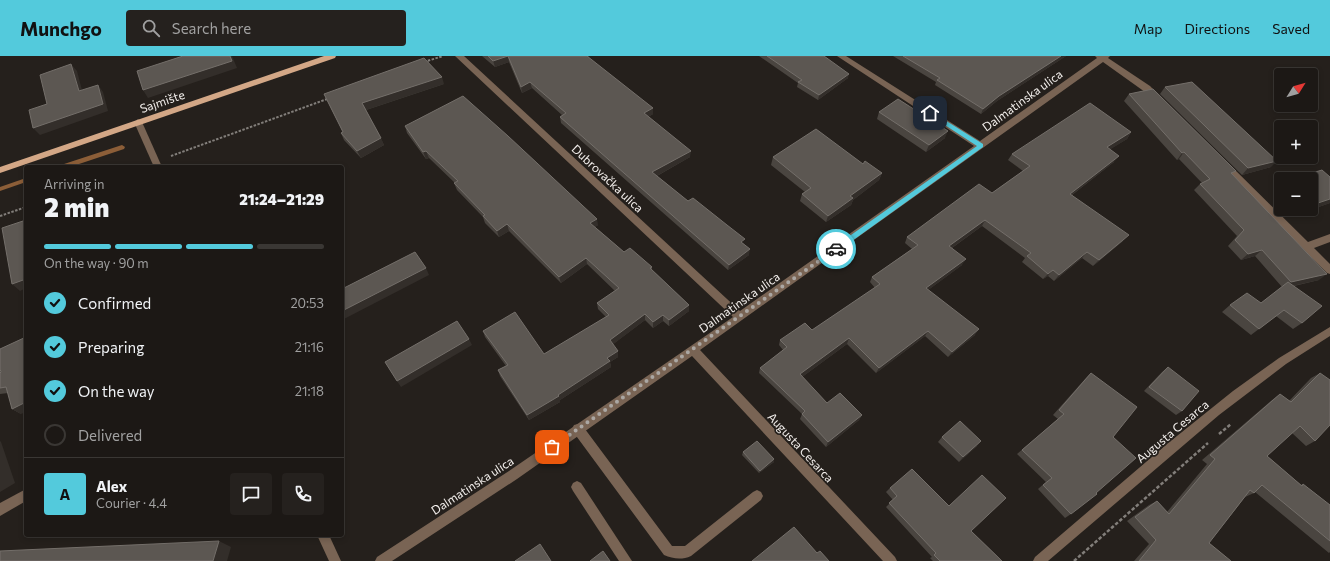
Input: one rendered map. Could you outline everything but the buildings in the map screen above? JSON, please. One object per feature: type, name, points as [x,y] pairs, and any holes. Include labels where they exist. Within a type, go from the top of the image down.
[{"type":"main road","name":"Sajmište","points":[[0,170],[332,56]]},
{"type":"street","name":"Dubrovačka ulica","points":[[459,56],[740,317]]},
{"type":"street","points":[[841,56],[981,146]]},
{"type":"street","points":[[1103,57],[1147,88],[1164,104]]},
{"type":"street","name":"Dalmatinska ulica","points":[[381,561],[693,350],[981,146],[1103,57]]},
{"type":"street","points":[[138,122],[157,164]]},
{"type":"street","points":[[1219,159],[1330,270]]},
{"type":"street","points":[[1307,246],[1330,238]]},
{"type":"street","name":"Augusta Cesarca","points":[[1039,561],[1181,439],[1249,385],[1304,346],[1330,331]]},
{"type":"street","name":"Augusta Cesarca","points":[[693,350],[890,561]]},
{"type":"street","points":[[578,429],[668,551],[677,553],[687,552],[757,496]]},
{"type":"street","points":[[577,487],[626,561]]},
{"type":"street","points":[[0,510],[24,496]]},
{"type":"street","points":[[324,537],[335,561]]},
{"type":"path","points":[[420,64],[443,56]]},
{"type":"path","points":[[157,164],[332,97]]},
{"type":"path","points":[[0,216],[24,208]]},
{"type":"path","points":[[1217,435],[1234,421]]},
{"type":"path","points":[[1074,561],[1212,440]]},
{"type":"waterway","points":[[69,165],[122,147]]},
{"type":"waterway","points":[[0,189],[24,181]]},
{"type":"way so far","points":[[552,447],[728,326],[836,249]]},
{"type":"route","points":[[836,249],[981,146],[930,113]]}]
